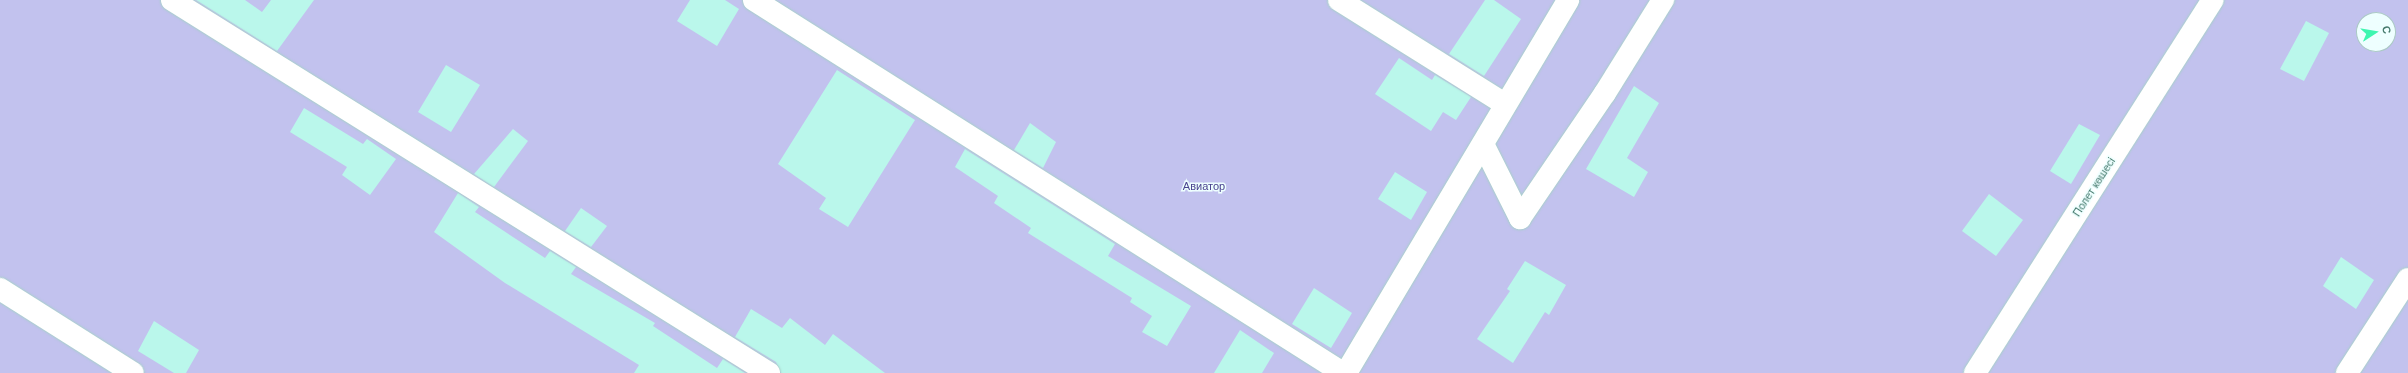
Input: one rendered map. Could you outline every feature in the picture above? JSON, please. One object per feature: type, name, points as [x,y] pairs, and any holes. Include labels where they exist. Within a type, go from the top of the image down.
[{"type":"street","points":[[172,0],[769,373]]},
{"type":"street","points":[[754,0],[929,107],[1344,373],[1483,144],[1505,104],[1568,0]]},
{"type":"street","points":[[1339,0],[1505,104]]},
{"type":"street","points":[[1483,144],[1520,218],[1606,93],[1663,0]]},
{"type":"street","name":"Полет көшесі","points":[[1975,373],[2213,0]]},
{"type":"street","points":[[2346,373],[2408,279]]},
{"type":"street","points":[[0,289],[132,373]]},
{"type":"green space","name":"Авиатор","points":[[0,0],[2408,0],[2408,373],[0,373]]},
{"type":"building","points":[[196,0],[245,0],[262,12],[271,0],[314,0],[277,51]]},
{"type":"building","points":[[690,0],[725,0],[739,9],[717,46],[677,21]]},
{"type":"building","points":[[1485,0],[1494,0],[1521,19],[1484,76],[1449,54]]},
{"type":"building","points":[[2306,21],[2329,33],[2304,81],[2280,69]]},
{"type":"building","points":[[1399,58],[1432,80],[1435,75],[1471,97],[1456,120],[1443,112],[1431,131],[1375,94]]},
{"type":"building","points":[[446,65],[480,85],[451,132],[418,112]]},
{"type":"building","points":[[837,70],[915,120],[848,227],[819,209],[826,198],[778,164]]},
{"type":"building","points":[[1634,86],[1659,103],[1627,158],[1648,172],[1634,197],[1586,169]]},
{"type":"building","points":[[304,108],[363,144],[367,139],[396,159],[370,195],[342,175],[347,167],[290,132]]},
{"type":"building","points":[[1030,123],[1056,142],[1043,168],[1014,150]]},
{"type":"building","points":[[2079,124],[2100,135],[2071,184],[2050,171]]},
{"type":"building","points":[[513,129],[528,141],[494,187],[474,174]]},
{"type":"building","points":[[965,149],[1115,244],[1108,256],[1191,306],[1167,346],[1142,332],[1152,316],[1130,302],[1132,298],[1028,233],[1031,228],[994,203],[998,196],[955,167]]},
{"type":"building","points":[[1395,172],[1427,192],[1411,220],[1378,199]]},
{"type":"building","points":[[458,193],[479,207],[475,212],[545,258],[550,251],[576,267],[571,274],[655,323],[653,326],[717,368],[723,359],[745,373],[634,373],[639,365],[505,283],[434,232]]},
{"type":"building","points":[[1989,194],[2023,220],[1996,256],[1962,231]]},
{"type":"building","points":[[581,208],[607,226],[591,247],[565,231]]},
{"type":"building","points":[[2341,257],[2374,280],[2356,309],[2323,286]]},
{"type":"building","points":[[1525,261],[1566,285],[1549,315],[1545,312],[1513,363],[1477,339],[1510,291],[1507,289]]},
{"type":"building","points":[[1314,288],[1352,313],[1331,348],[1292,324]]},
{"type":"building","points":[[751,309],[782,328],[790,318],[825,345],[833,334],[885,373],[781,373],[776,362],[735,337]]},
{"type":"building","points":[[154,321],[199,350],[186,373],[174,373],[138,351]]},
{"type":"building","points":[[1240,330],[1274,353],[1262,373],[1214,373]]}]
